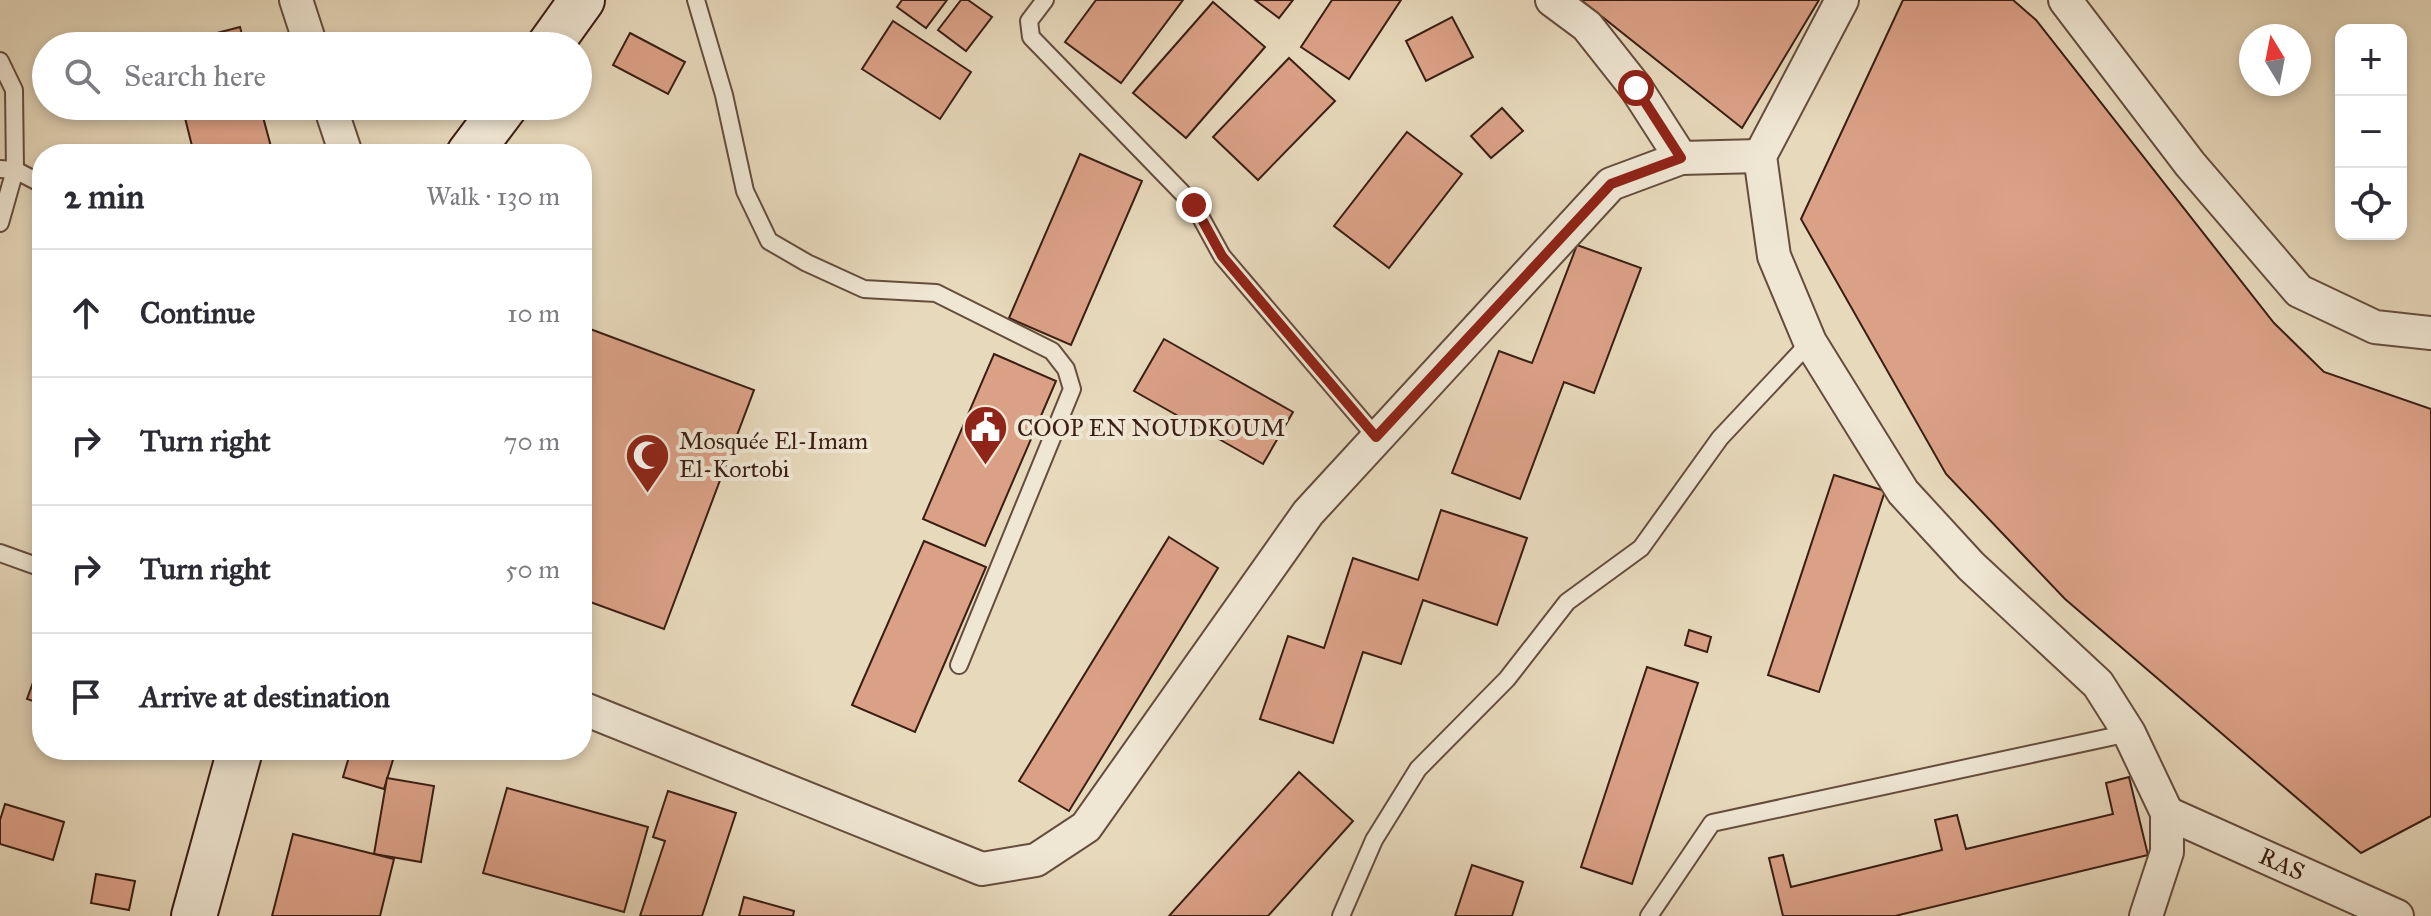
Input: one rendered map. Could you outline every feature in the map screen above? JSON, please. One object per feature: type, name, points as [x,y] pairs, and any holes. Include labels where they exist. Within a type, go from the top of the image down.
[{"type":"street","points":[[296,0],[306,32]]},
{"type":"street","points":[[559,32],[582,0]]},
{"type":"street","points":[[1552,0],[1587,26],[1636,88],[1681,158]]},
{"type":"street","points":[[1842,0],[1760,156],[1774,256],[1810,342],[1903,492],[1971,566],[2098,684],[2129,733],[2167,813],[2167,852],[2146,916]]},
{"type":"street","points":[[2065,0],[2190,164],[2299,291],[2375,327],[2431,333]]},
{"type":"street","points":[[335,120],[343,144]]},
{"type":"street","points":[[476,144],[494,120]]},
{"type":"street","points":[[592,712],[982,869],[1036,860],[1086,827],[1308,513],[1611,184],[1681,158],[1760,156]]},
{"type":"street","points":[[194,916],[237,760]]},
{"type":"street","name":"RAS","points":[[2167,813],[2397,916]]},
{"type":"lane","points":[[696,0],[724,95],[745,191],[769,241],[807,263],[864,289],[936,293],[1052,351],[1066,369],[1072,389],[959,665]]},
{"type":"lane","points":[[1045,0],[1029,21],[1031,37],[1194,205],[1222,256],[1376,437]]},
{"type":"lane","points":[[0,61],[14,90],[0,223]]},
{"type":"lane","points":[[7,170],[32,180]]},
{"type":"lane","points":[[1341,916],[1374,840],[1418,769],[1507,679],[1567,602],[1641,548],[1720,438],[1810,342]]},
{"type":"lane","points":[[0,553],[32,564]]},
{"type":"lane","points":[[1649,916],[1712,823],[2129,733]]},
{"type":"building","points":[[902,0],[947,0],[926,28],[897,7]]},
{"type":"building","points":[[961,0],[968,0],[992,17],[966,51],[938,30]]},
{"type":"building","points":[[1096,0],[1183,0],[1121,83],[1065,42]]},
{"type":"building","points":[[1255,0],[1293,0],[1279,18]]},
{"type":"building","points":[[1332,0],[1401,0],[1349,79],[1301,47]]},
{"type":"building","points":[[1581,0],[1819,0],[1742,128]]},
{"type":"building","points":[[1903,0],[2013,0],[2036,20],[2274,323],[2324,372],[2431,409],[2431,816],[2361,853],[2065,599],[1946,474],[1801,219]]},
{"type":"building","points":[[1213,2],[1265,47],[1186,138],[1133,93]]},
{"type":"building","points":[[1452,17],[1473,57],[1426,81],[1406,41]]},
{"type":"building","points":[[893,21],[971,72],[940,119],[862,69]]},
{"type":"building","points":[[240,27],[241,32],[221,32]]},
{"type":"building","points":[[630,33],[685,62],[668,94],[613,65]]},
{"type":"building","points":[[1289,58],[1335,101],[1258,180],[1213,137]]},
{"type":"building","points":[[1502,108],[1523,131],[1491,158],[1471,136]]},
{"type":"building","points":[[186,120],[264,120],[270,144],[192,144]]},
{"type":"building","points":[[1407,132],[1462,174],[1389,268],[1334,226]]},
{"type":"building","points":[[1080,154],[1142,181],[1071,345],[1009,318]]},
{"type":"building","points":[[1577,245],[1641,268],[1594,393],[1564,382],[1520,499],[1452,473],[1499,351],[1532,363]]},
{"type":"building","name":"Mosquée El-Imam El-Kortobi","points":[[592,330],[754,390],[664,629],[592,603]]},
{"type":"building","points":[[1164,339],[1293,412],[1263,464],[1134,391]]},
{"type":"building","points":[[994,354],[1056,381],[985,546],[923,519]]},
{"type":"building","points":[[1834,475],[1885,491],[1819,692],[1768,675]]},
{"type":"building","points":[[1441,510],[1527,538],[1497,625],[1423,600],[1401,664],[1363,652],[1333,743],[1260,719],[1288,636],[1324,648],[1353,558],[1418,580]]},
{"type":"building","points":[[1169,537],[1218,568],[1069,811],[1019,781]]},
{"type":"building","points":[[924,541],[986,567],[915,732],[852,705]]},
{"type":"building","points":[[1689,630],[1711,637],[1707,652],[1685,645]]},
{"type":"building","points":[[1647,667],[1698,683],[1632,884],[1581,867]]},
{"type":"building","points":[[348,760],[393,760],[384,789],[343,777]]},
{"type":"building","points":[[1299,772],[1353,821],[1268,916],[1169,916]]},
{"type":"building","points":[[2129,777],[2148,855],[1895,916],[1783,916],[1769,858],[1783,855],[1791,887],[1942,850],[1935,820],[1957,815],[1966,849],[2113,814],[2106,783]]},
{"type":"building","points":[[387,778],[434,786],[421,862],[374,854]]},
{"type":"building","points":[[507,788],[648,827],[624,912],[483,873]]},
{"type":"building","points":[[668,791],[736,813],[702,916],[640,916],[665,841],[653,837]]},
{"type":"building","points":[[5,804],[64,822],[53,860],[0,844],[0,820]]},
{"type":"building","points":[[293,834],[394,859],[380,916],[272,916]]},
{"type":"building","points":[[1472,865],[1523,882],[1512,916],[1455,916]]},
{"type":"building","points":[[96,874],[135,881],[129,910],[91,903]]},
{"type":"building","points":[[744,897],[794,911],[793,916],[739,916]]},
{"type":"place","name":"COOP EN NOUDKOUM","points":[[986,467]]},
{"type":"place","name":"Mosquée El-Imam El-Kortobi","points":[[648,494]]},
{"type":"route","points":[[1194,205],[1222,256],[1376,437],[1546,250],[1611,184],[1681,158],[1636,88]]}]
